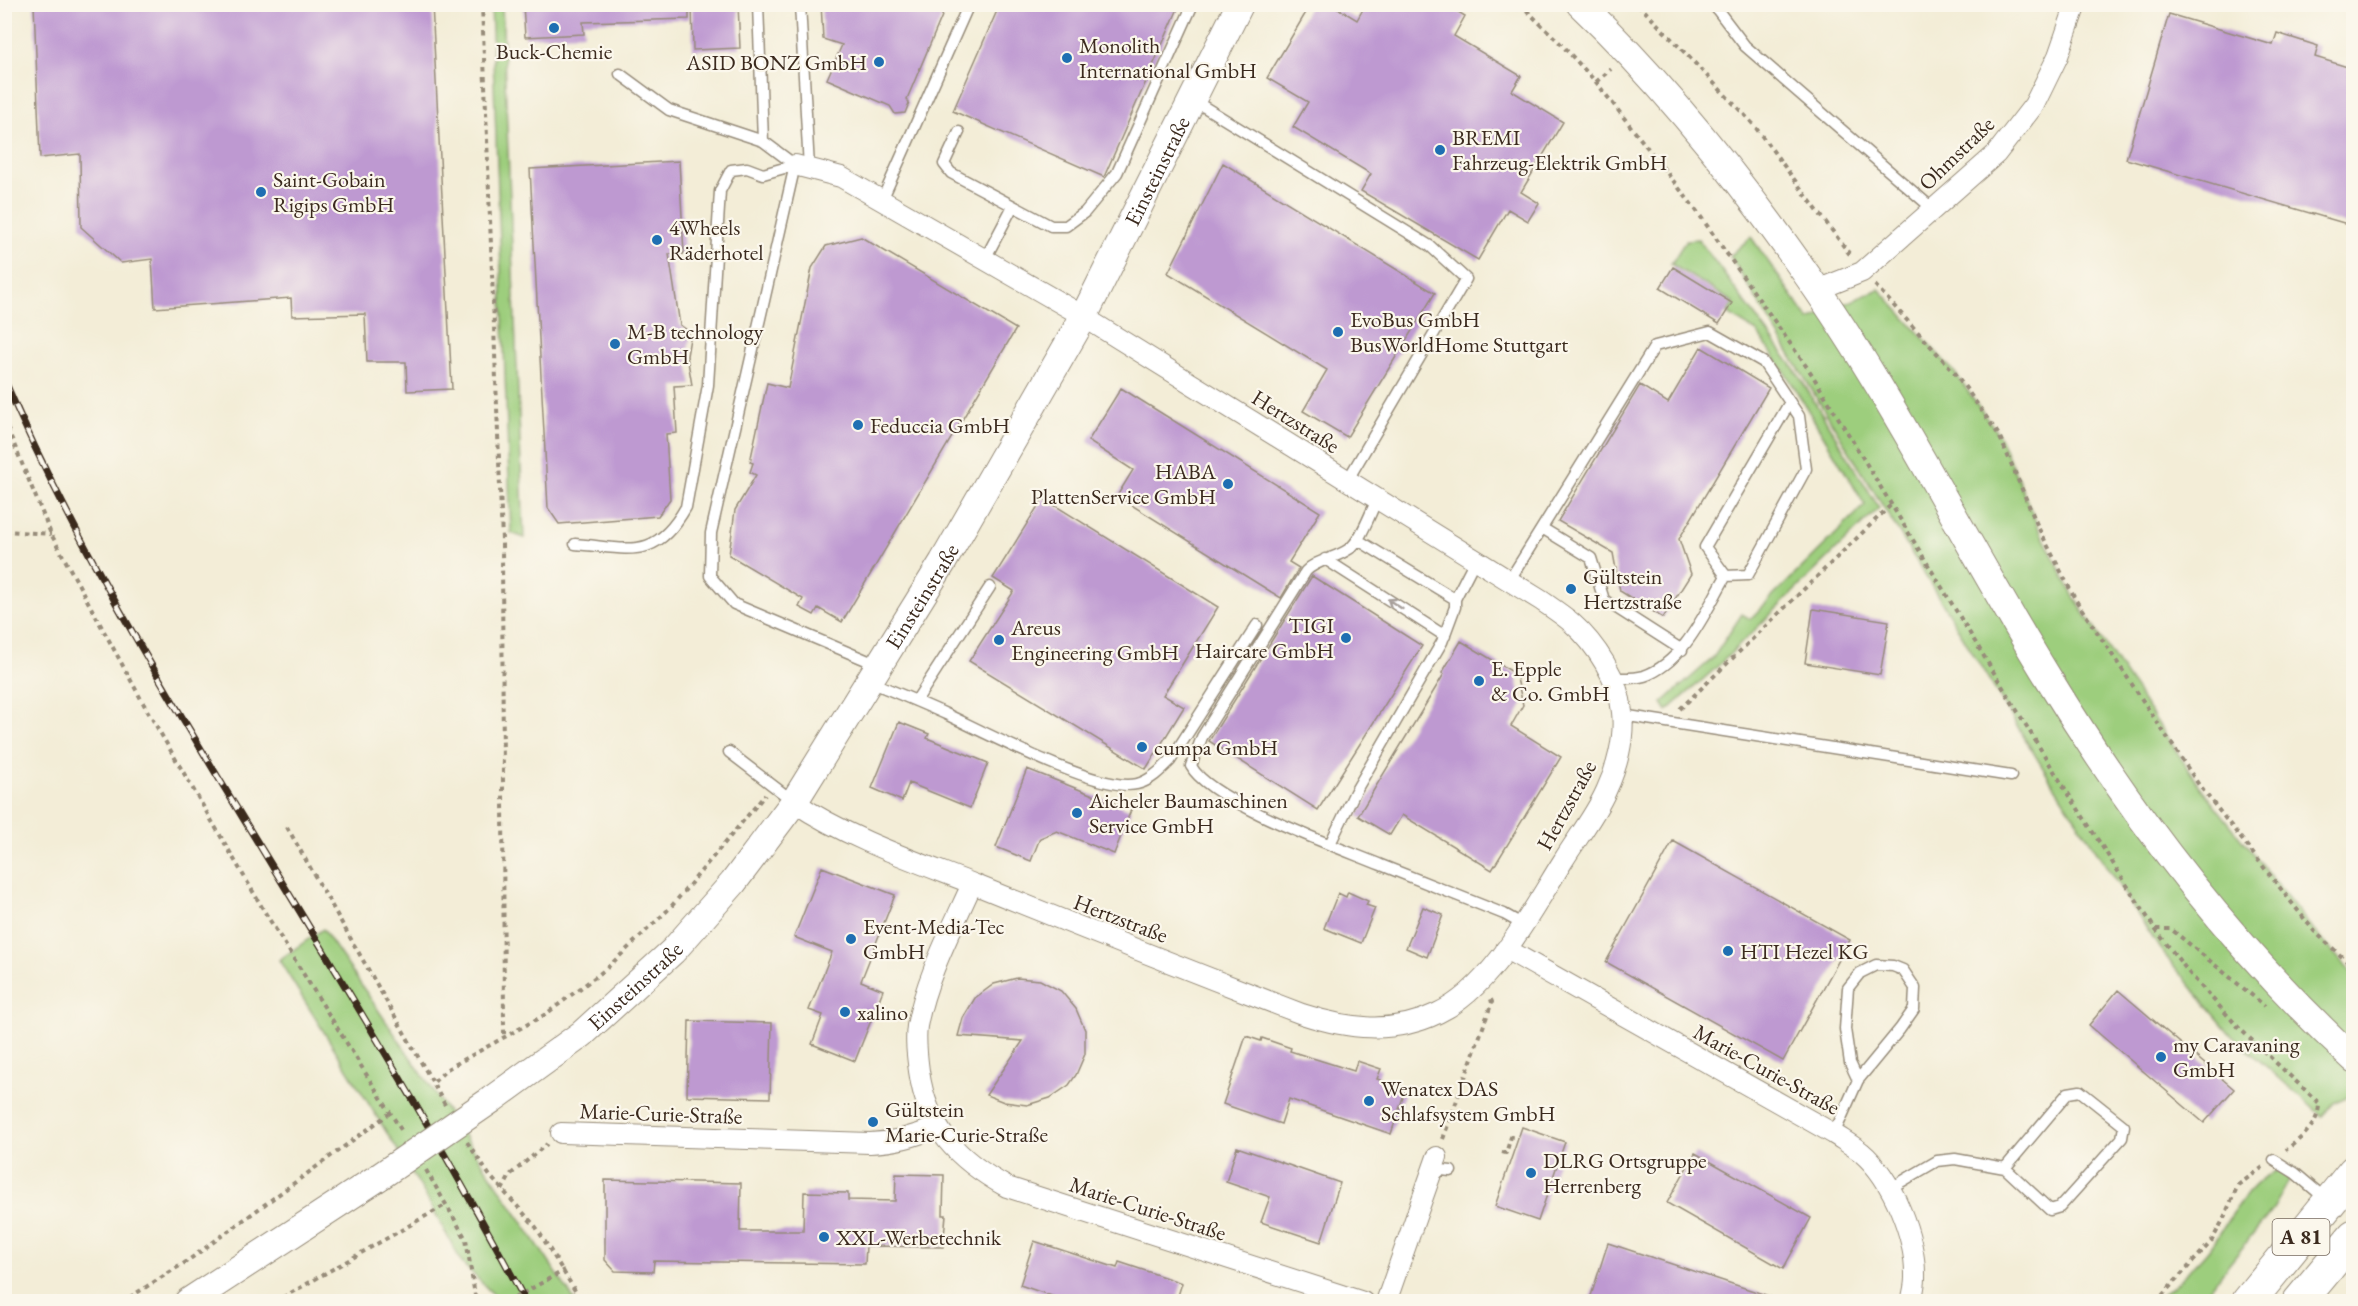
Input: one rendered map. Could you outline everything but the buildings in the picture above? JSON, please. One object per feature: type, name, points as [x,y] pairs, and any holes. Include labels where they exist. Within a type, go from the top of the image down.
[{"type":"highway","name":"A 81","points":[[2248,1302],[2354,1172]]},
{"type":"highway","name":"A 81","points":[[2299,1302],[2354,1236]]},
{"type":"street","name":"Einsteinstraße","points":[[188,1302],[380,1177],[582,1034],[673,951],[733,883],[794,802],[943,562],[1083,318],[1240,4]]},
{"type":"street","points":[[1580,4],[1629,53],[1721,158],[1817,290],[1888,403],[2049,680],[2130,802],[2243,948],[2286,994],[2354,1059]]},
{"type":"street","name":"Ohmstraße","points":[[1817,290],[1862,272],[1996,154],[2034,105],[2058,57],[2076,4]]},
{"type":"street","name":"Hertzstraße","points":[[794,802],[833,825],[972,884],[1302,1014],[1363,1029],[1383,1028],[1420,1021],[1457,1003],[1482,980],[1506,949],[1606,792],[1616,766],[1622,715],[1620,700],[1611,678],[1592,644],[1572,622],[985,259],[840,177],[802,166]]},
{"type":"street","name":"Marie-Curie-Straße","points":[[972,884],[925,997],[917,1027],[916,1053],[926,1103],[936,1127],[969,1164],[1007,1186],[1363,1302]]},
{"type":"street","name":"Marie-Curie-Straße","points":[[1506,949],[1834,1134],[1863,1153],[1885,1180],[1903,1216],[1912,1246],[1916,1279],[1911,1302]]},
{"type":"street","name":"Marie-Curie-Straße","points":[[561,1133],[870,1143],[910,1138],[936,1127]]},
{"type":"street","points":[[1386,1302],[1428,1182],[1444,1164]]},
{"type":"lane","points":[[758,4],[763,141]]},
{"type":"lane","points":[[800,4],[802,166],[711,533],[710,576],[734,604],[873,673],[916,701],[1081,776],[1112,783],[1136,785],[1155,775],[1170,760],[1257,625]]},
{"type":"lane","points":[[882,200],[969,4]]},
{"type":"lane","points":[[959,132],[944,164],[951,173],[1051,226],[1066,226],[1086,212],[1117,173],[1193,4]]},
{"type":"lane","points":[[1713,4],[1745,46],[1934,209]]},
{"type":"lane","points":[[620,74],[669,110],[763,141],[802,166]]},
{"type":"lane","points":[[1193,100],[1430,246],[1466,279],[1347,481]]},
{"type":"lane","points":[[575,544],[642,549],[662,539],[677,523],[686,507],[708,385],[720,191],[731,170],[747,168],[763,174],[802,166]]},
{"type":"lane","points":[[985,259],[1012,206]]},
{"type":"lane","points":[[1509,581],[1655,346],[1710,332],[1763,362],[1799,416],[1806,469],[1748,574],[1726,576]]},
{"type":"lane","points":[[1726,576],[1705,547],[1790,402]]},
{"type":"lane","points":[[1377,500],[1358,540],[1350,549],[1314,564],[1306,572],[1202,737],[1191,766],[1196,775],[1231,799],[1269,819],[1504,914],[1522,924]]},
{"type":"lane","points":[[1542,528],[1591,558],[1604,600],[1682,650]]},
{"type":"lane","points":[[1358,540],[1455,599]]},
{"type":"lane","points":[[1325,559],[1444,636]]},
{"type":"lane","points":[[1330,844],[1355,792],[1444,636],[1455,599],[1475,560]]},
{"type":"lane","points":[[1611,678],[1644,676],[1668,664],[1682,650],[1726,576]]},
{"type":"lane","points":[[916,701],[990,587]]},
{"type":"lane","points":[[1622,715],[2011,776]]},
{"type":"lane","points":[[729,752],[794,802]]},
{"type":"lane","points":[[1834,1134],[1858,1080],[1914,1009],[1915,988],[1903,970],[1893,966],[1876,965],[1860,973],[1848,988],[1845,1029],[1850,1063],[1858,1080]]},
{"type":"lane","points":[[1889,1189],[1937,1161],[1955,1159],[2005,1167],[2050,1210],[2060,1207],[2122,1138],[2124,1126],[2080,1091],[2068,1093],[2005,1167]]},
{"type":"lane","points":[[2274,1160],[2295,1173],[2330,1202]]},
{"type":"path","points":[[482,4],[502,541],[504,1038],[546,1014],[597,975],[646,931],[670,908],[773,786]]},
{"type":"path","points":[[1520,4],[1596,82],[1696,210],[1811,373],[2057,776],[2155,929],[2190,974],[2240,1029],[2319,1103],[2319,1113],[2309,1132],[2238,1185],[2211,1242],[2156,1302]]},
{"type":"path","points":[[1638,4],[1753,124],[1862,272],[1955,373],[1999,435],[2038,527],[2075,599],[2199,785],[2314,931],[2354,968]]},
{"type":"path","points":[[4,420],[51,534],[147,710],[266,914],[403,1134]]},
{"type":"path","points":[[1667,722],[1892,504]]},
{"type":"path","points":[[4,531],[51,534]]},
{"type":"path","points":[[287,827],[432,1083]]},
{"type":"path","points":[[2155,929],[2171,929],[2269,1010]]},
{"type":"path","points":[[1444,1164],[1492,1002],[1482,980]]},
{"type":"path","points":[[122,1302],[186,1262],[390,1113]]},
{"type":"path","points":[[561,1133],[511,1174],[502,1190],[536,1227],[565,1270],[582,1302]]},
{"type":"path","points":[[1502,1152],[1506,1153],[1511,1137],[1518,1139]]},
{"type":"path","points":[[422,1164],[466,1239],[476,1302]]},
{"type":"path","points":[[276,1302],[447,1204]]},
{"type":"path","points":[[507,1302],[565,1270]]},
{"type":"green space","points":[[491,5],[502,5],[524,538],[511,533]]},
{"type":"green space","points":[[1751,237],[1809,320],[1879,289],[1955,373],[1999,435],[2038,527],[2075,599],[2199,785],[2314,931],[2353,974],[2353,1094],[2335,1102],[2322,1116],[2232,1036],[2160,949],[2046,773],[1730,256]]},
{"type":"green space","points":[[1698,239],[1796,371],[1879,508],[1717,667],[1667,711],[1662,703],[1713,658],[1742,614],[1750,619],[1865,505],[1788,377],[1757,332],[1728,314],[1733,302],[1671,264],[1686,240]]},
{"type":"green space","points":[[323,929],[575,1301],[500,1301],[462,1263],[422,1189],[279,960]]},
{"type":"green space","points":[[2279,1170],[2290,1179],[2273,1209],[2200,1301],[2156,1301],[2203,1256],[2257,1183]]},
{"type":"railway","points":[[4,379],[79,536],[135,637],[417,1107],[526,1302]]},
{"type":"place","name":"Buck-Chemie","points":[[554,28]]},
{"type":"place","name":"Monolith International GmbH","points":[[1067,58]]},
{"type":"place","name":"ASID BONZ GmbH","points":[[879,62]]},
{"type":"place","name":"BREMI Fahrzeug-Elektrik GmbH","points":[[1440,150]]},
{"type":"place","name":"Saint-Gobain Rigips GmbH","points":[[261,192]]},
{"type":"place","name":"4Wheels Räderhotel","points":[[657,240]]},
{"type":"place","name":"EvoBus GmbH BusWorldHome Stuttgart","points":[[1338,332]]},
{"type":"place","name":"M-B technology GmbH","points":[[615,344]]},
{"type":"place","name":"Feduccia GmbH","points":[[858,425]]},
{"type":"place","name":"HABA PlattenService GmbH","points":[[1228,484]]},
{"type":"place","name":"Gültstein Hertzstraße","points":[[1571,589]]},
{"type":"place","name":"TIGI Haircare GmbH","points":[[1346,638]]},
{"type":"place","name":"Areus Engineering GmbH","points":[[999,640]]},
{"type":"place","name":"E. Epple & Co. GmbH","points":[[1479,681]]},
{"type":"place","name":"cumpa GmbH","points":[[1142,747]]},
{"type":"place","name":"Aicheler Baumaschinen Service GmbH","points":[[1077,813]]},
{"type":"place","name":"Event-Media-Tec GmbH","points":[[851,939]]},
{"type":"place","name":"HTI Hezel KG","points":[[1728,951]]},
{"type":"place","name":"xalino","points":[[845,1012]]},
{"type":"place","name":"my Caravaning GmbH","points":[[2161,1057]]},
{"type":"place","name":"Wenatex DAS Schlafsystem GmbH","points":[[1369,1101]]},
{"type":"place","name":"Gültstein Marie-Curie-Straße","points":[[873,1122]]},
{"type":"place","name":"DLRG Ortsgruppe Herrenberg","points":[[1531,1173]]},
{"type":"place","name":"XXL-Werbetechnik","points":[[824,1237]]}]
